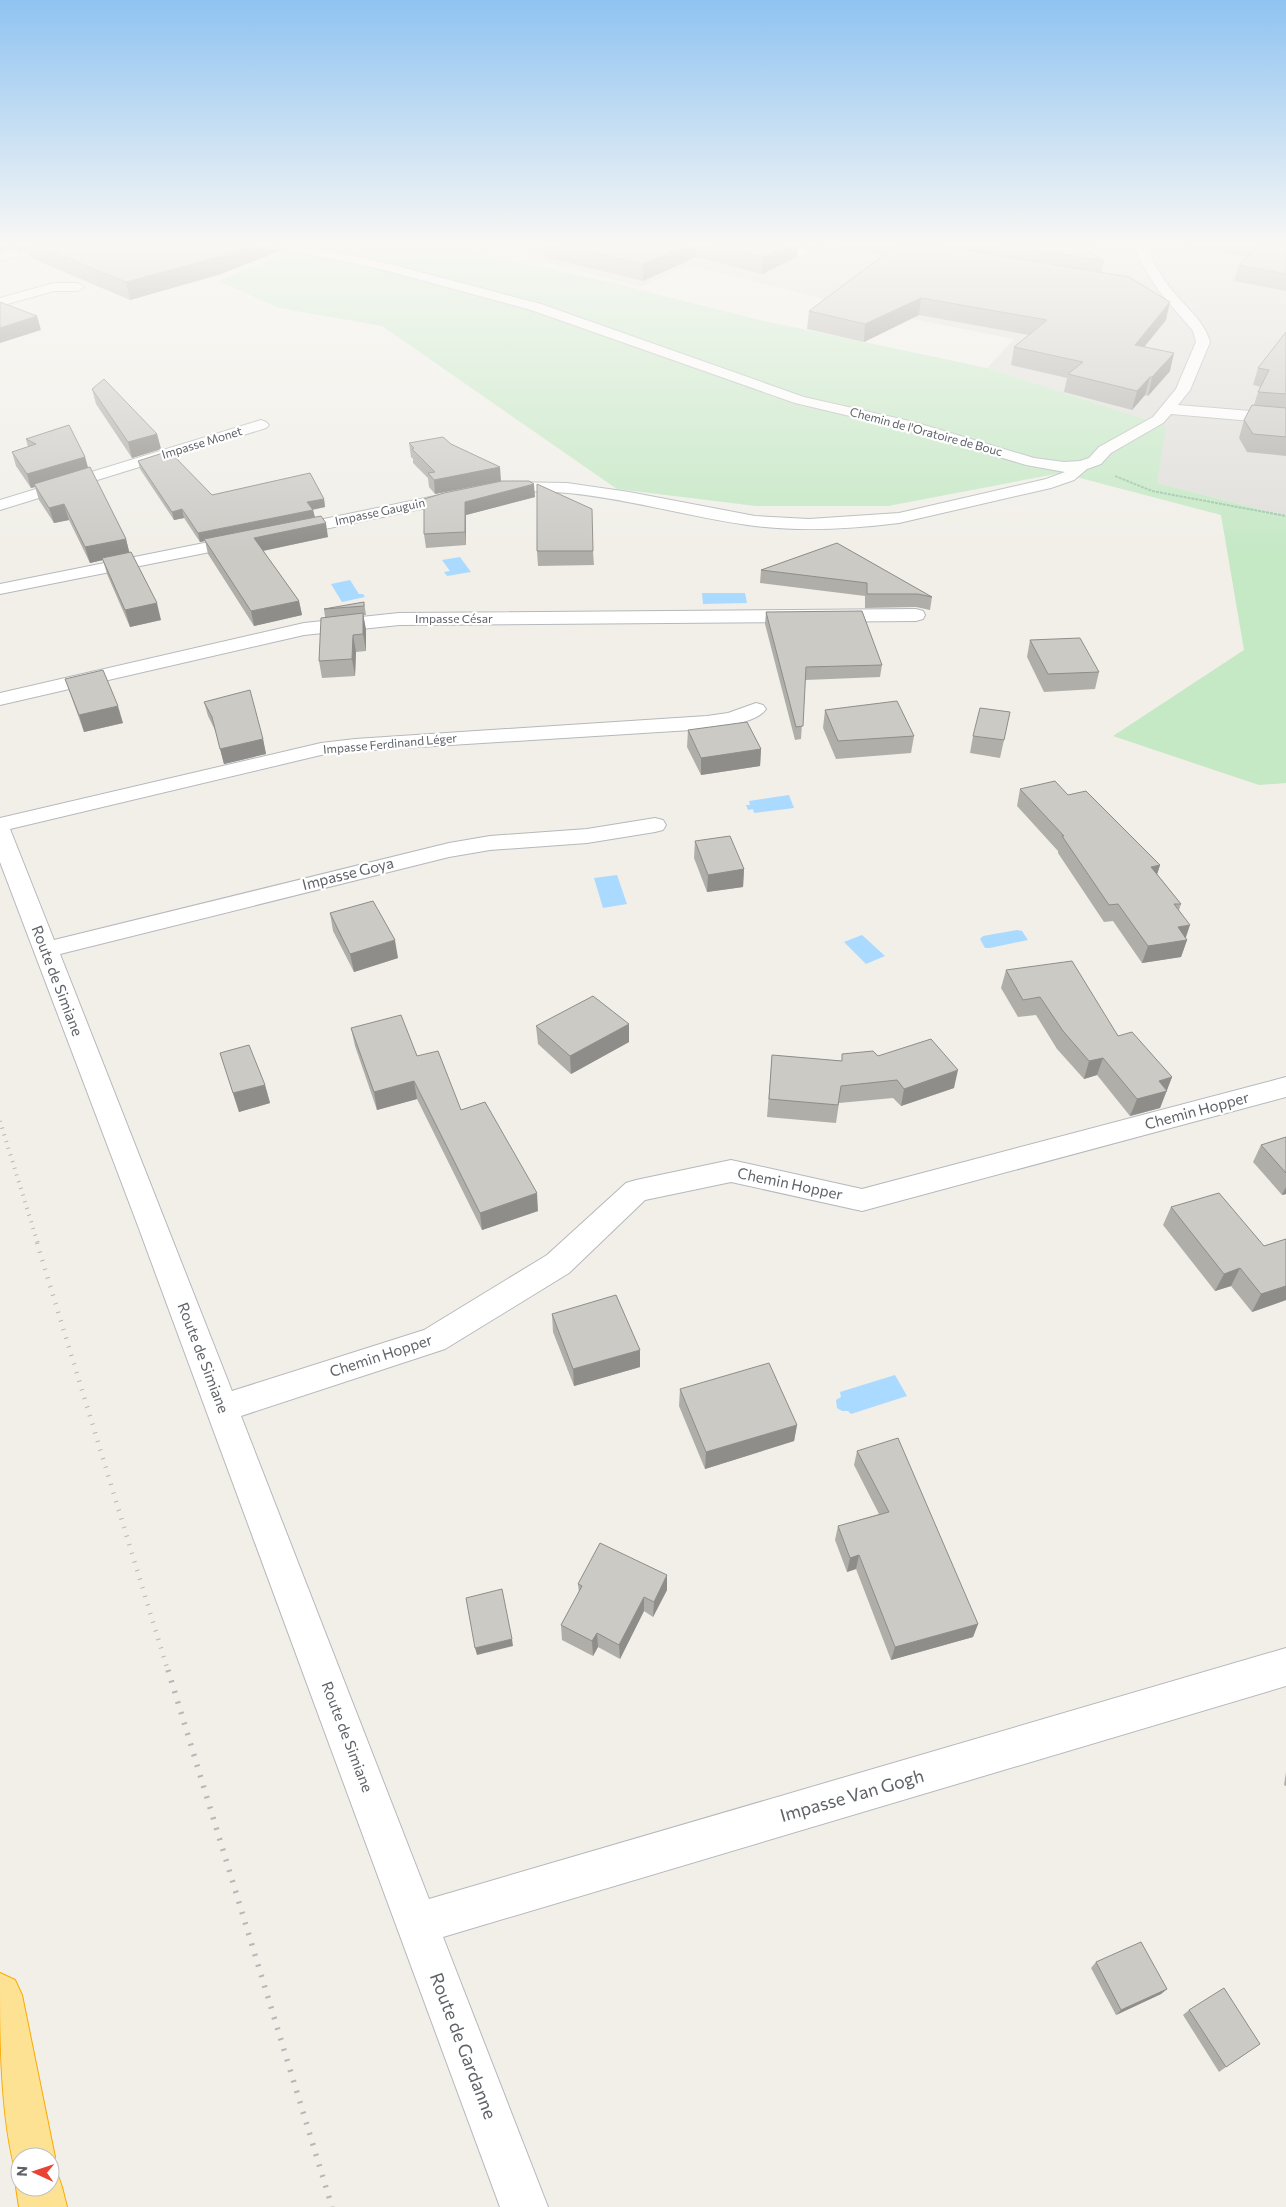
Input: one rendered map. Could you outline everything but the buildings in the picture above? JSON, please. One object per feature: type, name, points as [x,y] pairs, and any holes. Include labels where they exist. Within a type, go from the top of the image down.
[{"type":"highway","points":[[0,1995],[30,2147]]},
{"type":"street","name":"Chemin de l'Oratoire de Bouc","points":[[652,348],[800,400],[908,425],[1032,462],[1064,467],[1088,463]]},
{"type":"street","points":[[1088,463],[1105,450],[1158,420],[1169,409],[1183,390],[1201,348]]},
{"type":"street","points":[[1183,390],[1263,416]]},
{"type":"street","points":[[1169,409],[1286,419]]},
{"type":"street","name":"Impasse Monet","points":[[0,505],[261,425]]},
{"type":"street","name":"Impasse Gauguin","points":[[278,533],[503,487],[530,485],[581,488],[755,521],[825,524],[882,520],[900,518],[1051,484],[1068,477],[1088,463]]},
{"type":"street","points":[[0,589],[258,537]]},
{"type":"street","name":"Impasse César","points":[[0,700],[304,629],[399,619],[916,616]]},
{"type":"street","name":"Impasse Ferdinand Léger","points":[[0,824],[322,749],[356,745],[717,721],[743,716],[756,709]]},
{"type":"street","name":"Impasse Goya","points":[[45,950],[449,850],[490,843],[587,836],[655,825]]},
{"type":"street","name":"Route de Simiane","points":[[0,832],[222,1408],[410,1905]]},
{"type":"street","name":"Chemin Hopper","points":[[222,1408],[434,1340],[558,1264],[636,1192],[731,1171],[862,1200],[1286,1087]]},
{"type":"street","name":"Impasse Van Gogh","points":[[410,1905],[1286,1667]]},
{"type":"street","name":"Route de Gardanne","points":[[410,1905],[524,2207]]},
{"type":"path","points":[[1088,463],[1118,478],[1152,491],[1286,516]]},
{"type":"shaded area","points":[[1006,348],[1286,348],[1286,516],[1157,483],[1165,426],[987,368]]},
{"type":"green space","points":[[414,348],[892,348],[987,368],[1166,426],[1157,483],[1286,516],[1286,783],[1259,785],[1113,736],[1244,650],[1221,515],[1061,473],[888,506],[756,506],[617,489]]},
{"type":"water","points":[[460,557],[471,572],[447,576],[444,572],[450,571],[442,560]]},
{"type":"water","points":[[350,580],[359,594],[363,594],[365,597],[342,602],[331,584]]},
{"type":"water","points":[[702,593],[745,593],[747,603],[703,604]]},
{"type":"water","points":[[789,795],[794,808],[754,813],[753,809],[748,810],[746,805],[750,805],[749,801]]},
{"type":"water","points":[[617,875],[627,904],[603,908],[594,878]]},
{"type":"water","points":[[1017,930],[1022,931],[1028,940],[985,948],[980,939],[983,936]]},
{"type":"water","points":[[862,935],[885,956],[866,964],[844,942]]},
{"type":"water","points":[[895,1375],[907,1396],[851,1414],[848,1411],[842,1411],[837,1408],[836,1400],[841,1397],[840,1392]]},
{"type":"railway","points":[[0,1121],[38,1244]]},
{"type":"railway","points":[[37,1243],[168,1671]]},
{"type":"railway","points":[[168,1670],[332,2207]]}]
